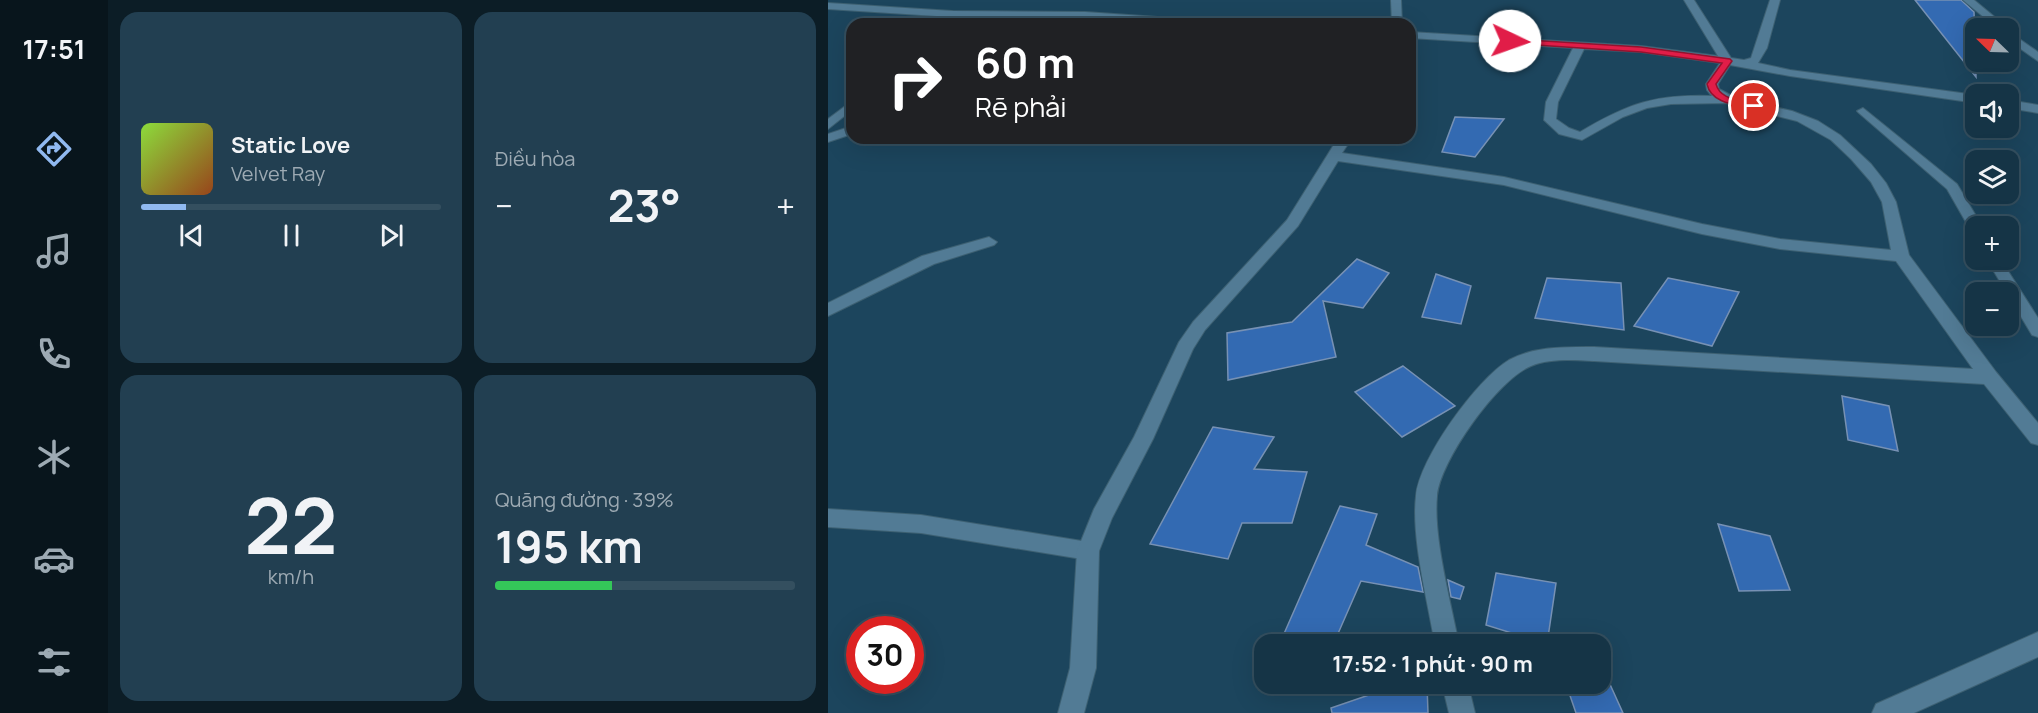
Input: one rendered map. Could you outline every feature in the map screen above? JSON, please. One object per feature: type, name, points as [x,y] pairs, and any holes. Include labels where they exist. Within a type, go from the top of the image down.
[{"type":"street","points":[[831,7],[848,0]]},
{"type":"street","points":[[952,14],[968,0]]},
{"type":"street","points":[[1396,0],[1397,18]]},
{"type":"street","points":[[1689,0],[1727,61]]},
{"type":"street","points":[[1744,63],[1755,60],[1761,48],[1775,0]]},
{"type":"street","points":[[1968,0],[1990,18]]},
{"type":"street","points":[[1066,15],[1082,5]]},
{"type":"street","points":[[831,7],[952,14],[1066,15],[1096,18]]},
{"type":"street","points":[[1416,39],[1641,49],[1965,97]]},
{"type":"street","points":[[2019,43],[2038,58]]},
{"type":"street","points":[[1580,46],[1552,102],[1550,120],[1564,131],[1582,136],[1616,115],[1646,103],[1689,99],[1725,100],[1798,117],[1817,124],[1844,143],[1880,185],[1889,202],[1894,238],[1901,256],[1989,377],[2038,437]]},
{"type":"street","points":[[1725,100],[1713,90],[1712,84],[1727,61]]},
{"type":"street","points":[[2019,106],[2038,109]]},
{"type":"street","points":[[828,138],[846,132]]},
{"type":"street","points":[[1071,713],[1084,657],[1088,551],[1102,516],[1143,439],[1185,347],[1199,326],[1293,223],[1340,144]]},
{"type":"street","points":[[1333,156],[1504,182],[1702,229],[1780,244],[1901,256]]},
{"type":"street","points":[[828,310],[928,260],[989,242]]},
{"type":"street","points":[[1445,634],[1426,524],[1425,506],[1432,471],[1445,448],[1494,385],[1516,365],[1550,354],[1594,354],[1989,377]]},
{"type":"street","points":[[1885,713],[2038,644]]},
{"type":"street","points":[[1457,694],[1462,713]]},
{"type":"lane","points":[[948,18],[952,14]]},
{"type":"lane","points":[[828,125],[846,109]]},
{"type":"lane","points":[[1863,111],[1952,187],[1969,216]]},
{"type":"lane","points":[[2000,270],[2038,331]]},
{"type":"lane","points":[[828,518],[921,524],[1088,551]]},
{"type":"building","points":[[1915,0],[1961,0],[1974,12],[1974,18],[1965,18],[1965,63]]},
{"type":"building","points":[[1455,117],[1504,119],[1475,157],[1442,152]]},
{"type":"building","points":[[1357,259],[1389,273],[1363,308],[1323,301],[1336,357],[1228,380],[1227,333],[1292,322]]},
{"type":"building","points":[[1436,274],[1471,286],[1461,324],[1422,317]]},
{"type":"building","points":[[1547,278],[1621,283],[1624,330],[1535,318]]},
{"type":"building","points":[[1668,278],[1739,292],[1712,346],[1634,326]]},
{"type":"building","points":[[1403,366],[1455,406],[1402,437],[1355,392]]},
{"type":"building","points":[[1842,396],[1889,406],[1898,451],[1848,440]]},
{"type":"building","points":[[1213,427],[1274,437],[1254,469],[1307,472],[1292,523],[1242,523],[1228,559],[1150,544]]},
{"type":"building","points":[[1340,506],[1377,514],[1366,545],[1418,567],[1423,592],[1361,581],[1338,634],[1284,634]]},
{"type":"building","points":[[1718,524],[1770,536],[1790,590],[1739,591]]},
{"type":"building","points":[[1496,573],[1556,583],[1548,634],[1515,634],[1486,625]]},
{"type":"building","points":[[1448,580],[1464,587],[1460,599],[1451,597]]},
{"type":"building","points":[[1611,687],[1623,713],[1576,713],[1569,694],[1611,694]]},
{"type":"building","points":[[1372,694],[1427,694],[1428,713],[1332,713],[1331,708]]},
{"type":"route","points":[[1510,41],[1641,49],[1727,61],[1712,84],[1713,90],[1725,100],[1754,106]]}]
